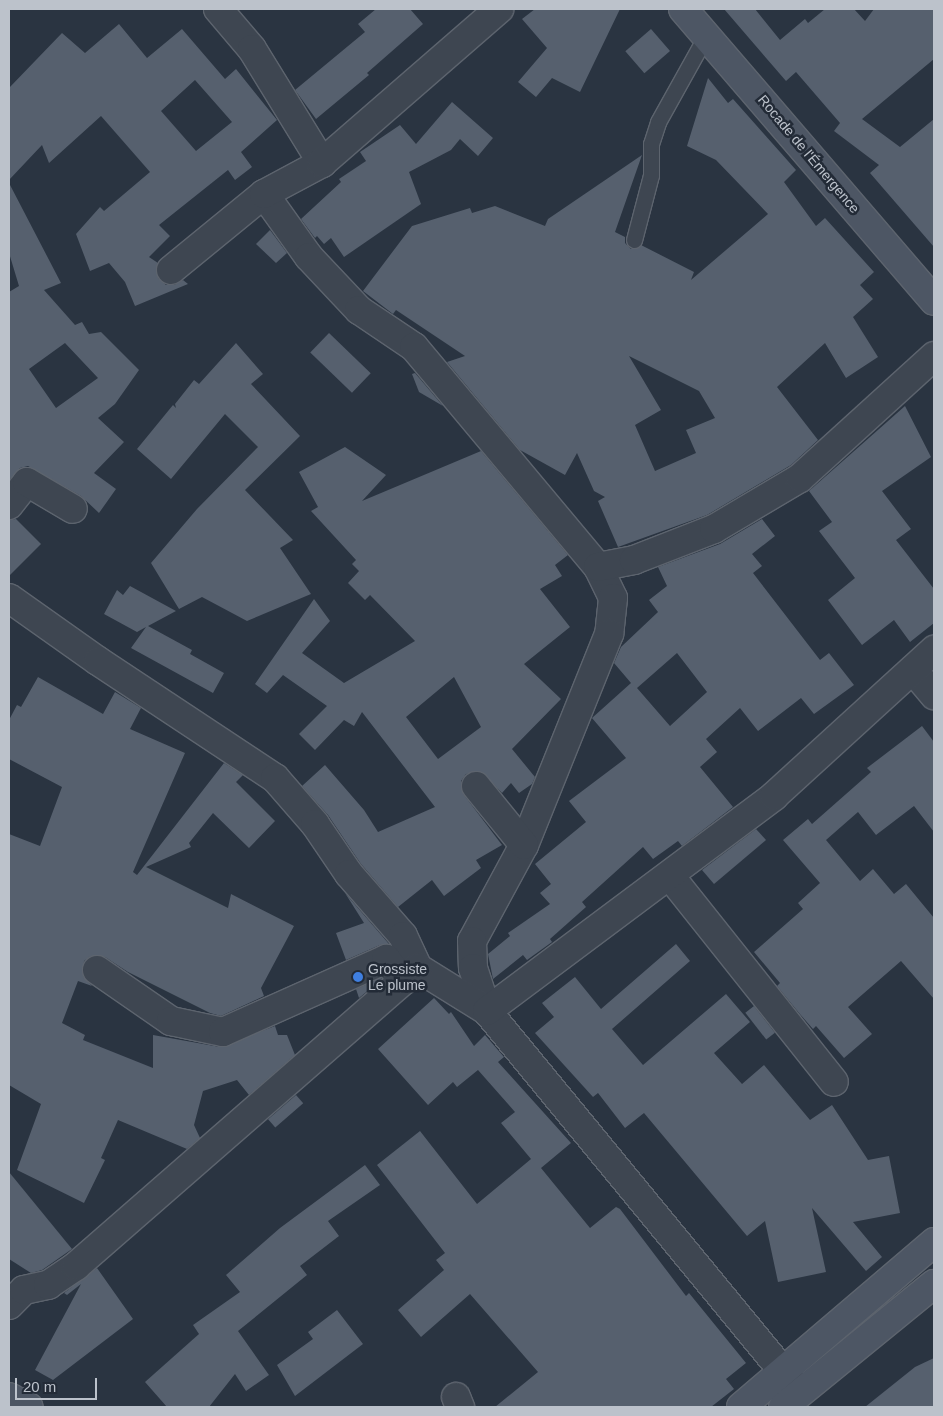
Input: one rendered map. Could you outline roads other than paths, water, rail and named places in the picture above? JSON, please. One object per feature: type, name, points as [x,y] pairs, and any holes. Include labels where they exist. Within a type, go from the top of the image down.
[{"type":"main road","name":"Rocade de l'Émergence","points":[[683,9],[707,34],[934,301]]},
{"type":"main road","points":[[741,1407],[934,1242]]},
{"type":"main road","points":[[792,1400],[934,1284]]},
{"type":"main road","points":[[9,1397],[29,1407]]},
{"type":"street","points":[[218,9],[252,49],[322,163]]},
{"type":"street","points":[[171,270],[264,194],[322,163],[499,9]]},
{"type":"street","points":[[264,194],[309,257],[359,310],[414,347],[598,567],[613,598],[610,634],[524,845],[472,942],[473,968],[487,1011],[783,1373],[792,1400]]},
{"type":"street","points":[[598,567],[634,560],[714,529],[800,478],[934,356]]},
{"type":"street","points":[[9,506],[27,482],[73,509]]},
{"type":"street","points":[[9,598],[98,662],[275,778],[315,824],[349,874],[404,936],[410,975]]},
{"type":"street","points":[[487,1011],[670,876],[774,796],[934,650]]},
{"type":"street","points":[[913,670],[934,696]]},
{"type":"street","points":[[476,786],[524,845]]},
{"type":"street","points":[[670,876],[834,1082]]},
{"type":"street","points":[[97,970],[171,1021],[223,1032],[386,959],[410,975],[487,1011]]},
{"type":"street","points":[[9,1305],[24,1290],[48,1285],[76,1266],[410,975]]},
{"type":"lane","points":[[634,240],[651,175],[651,144],[658,122],[707,34]]},
{"type":"place","name":"Grossiste Le plume","points":[[358,977]]}]
